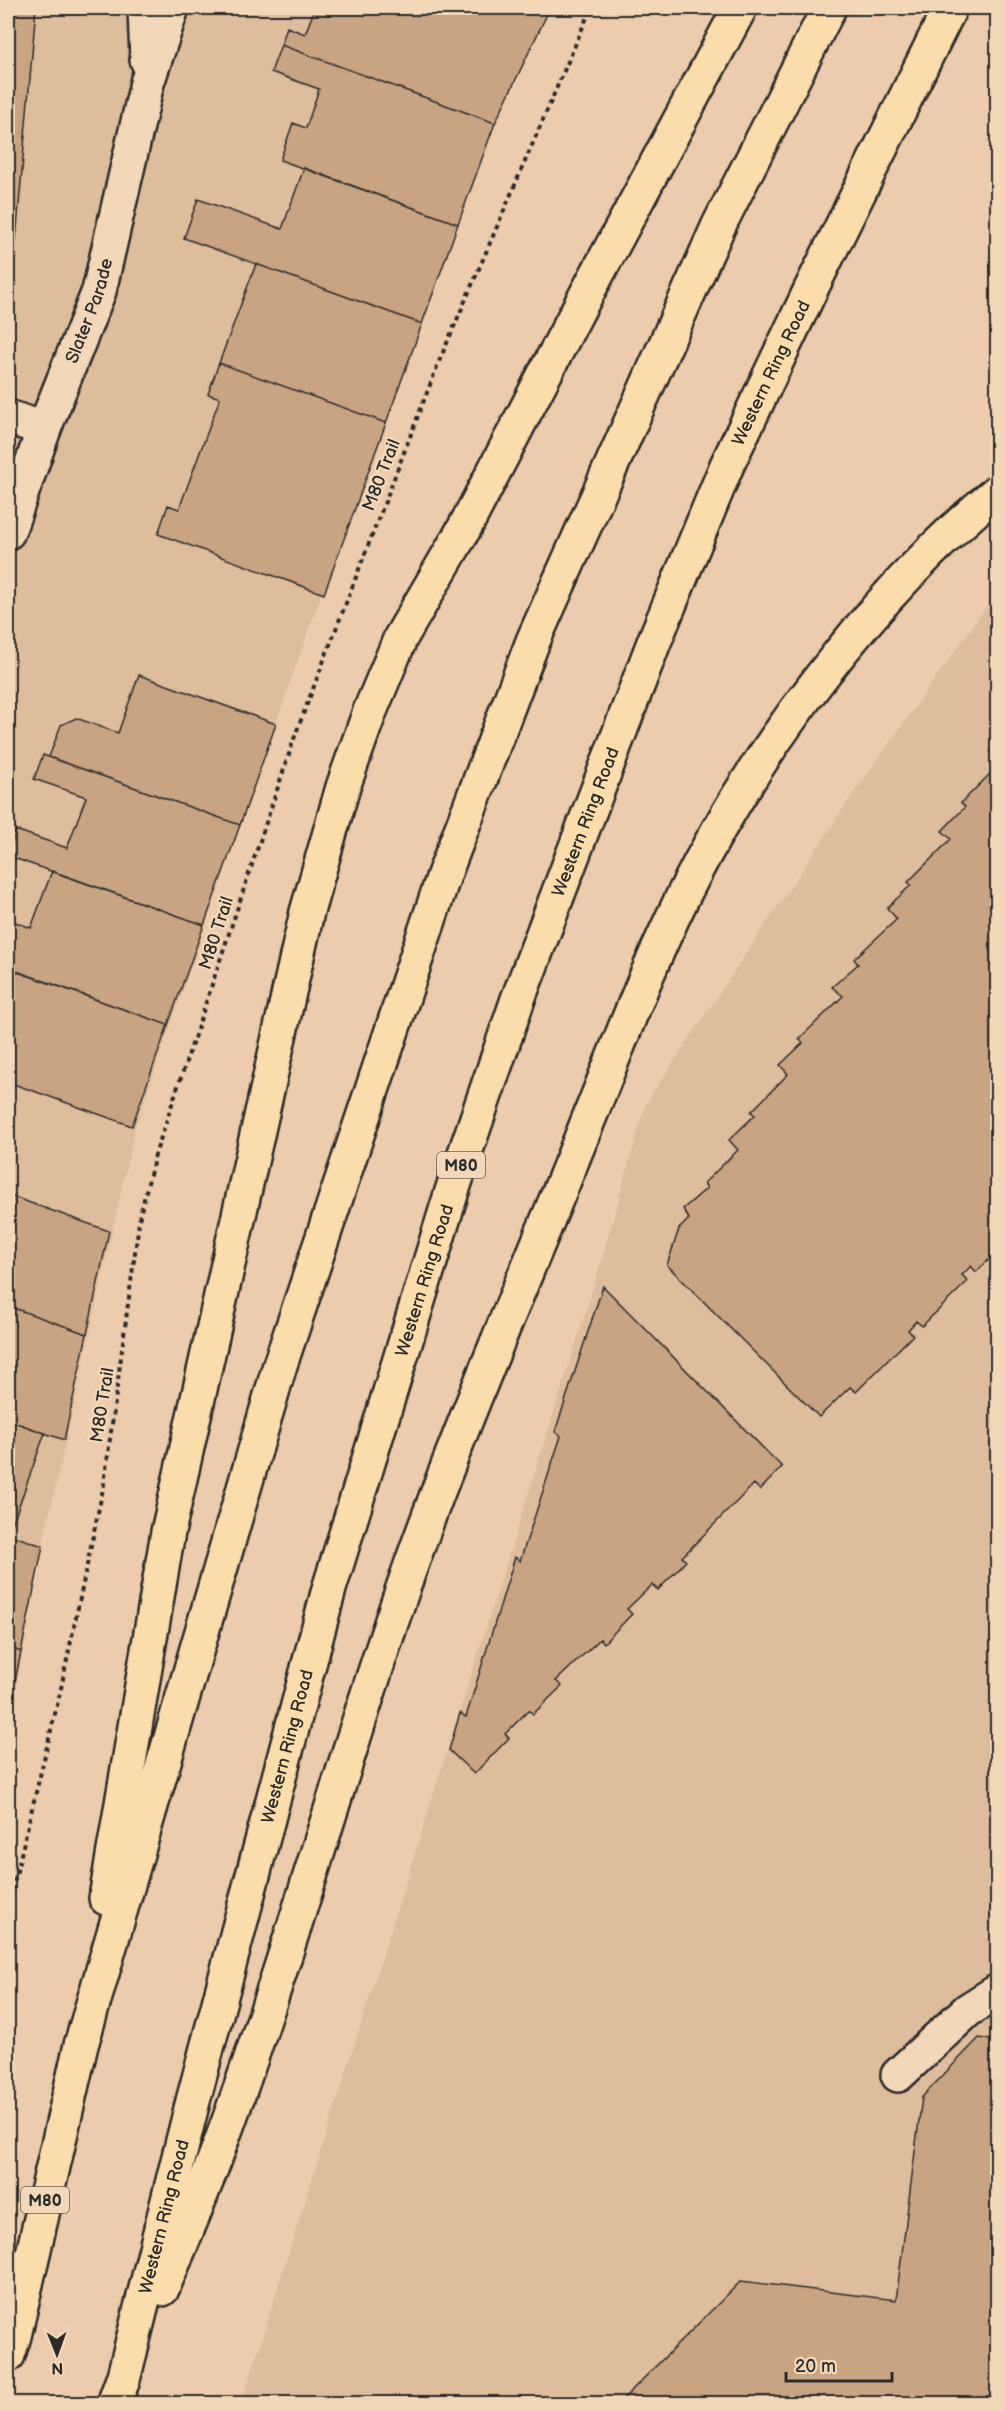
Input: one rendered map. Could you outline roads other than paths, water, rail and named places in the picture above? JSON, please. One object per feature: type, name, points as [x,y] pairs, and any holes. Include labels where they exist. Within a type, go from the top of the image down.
[{"type":"highway","points":[[81,2045],[168,1532],[304,923],[343,787],[370,711],[401,637],[465,527],[740,8]]},
{"type":"highway","name":"M80","points":[[8,2355],[81,2045],[280,1365],[444,875],[533,641],[719,225],[829,8]]},
{"type":"highway","name":"Western Ring Road","points":[[119,2390],[329,1589],[452,1191],[518,999],[654,642],[727,465],[950,8]]},
{"type":"highway","points":[[119,2390],[193,2219],[247,2074],[336,1790],[402,1591],[445,1473],[638,996],[685,892],[780,732],[820,678],[902,582],[998,491]]},
{"type":"street","name":"Slater Parade","points":[[145,8],[147,83]]},
{"type":"street","name":"Slater Parade","points":[[8,532],[44,429],[99,291],[147,83],[172,8]]},
{"type":"street","points":[[8,417],[44,429]]},
{"type":"street","points":[[898,2075],[968,2010],[998,1991]]}]
